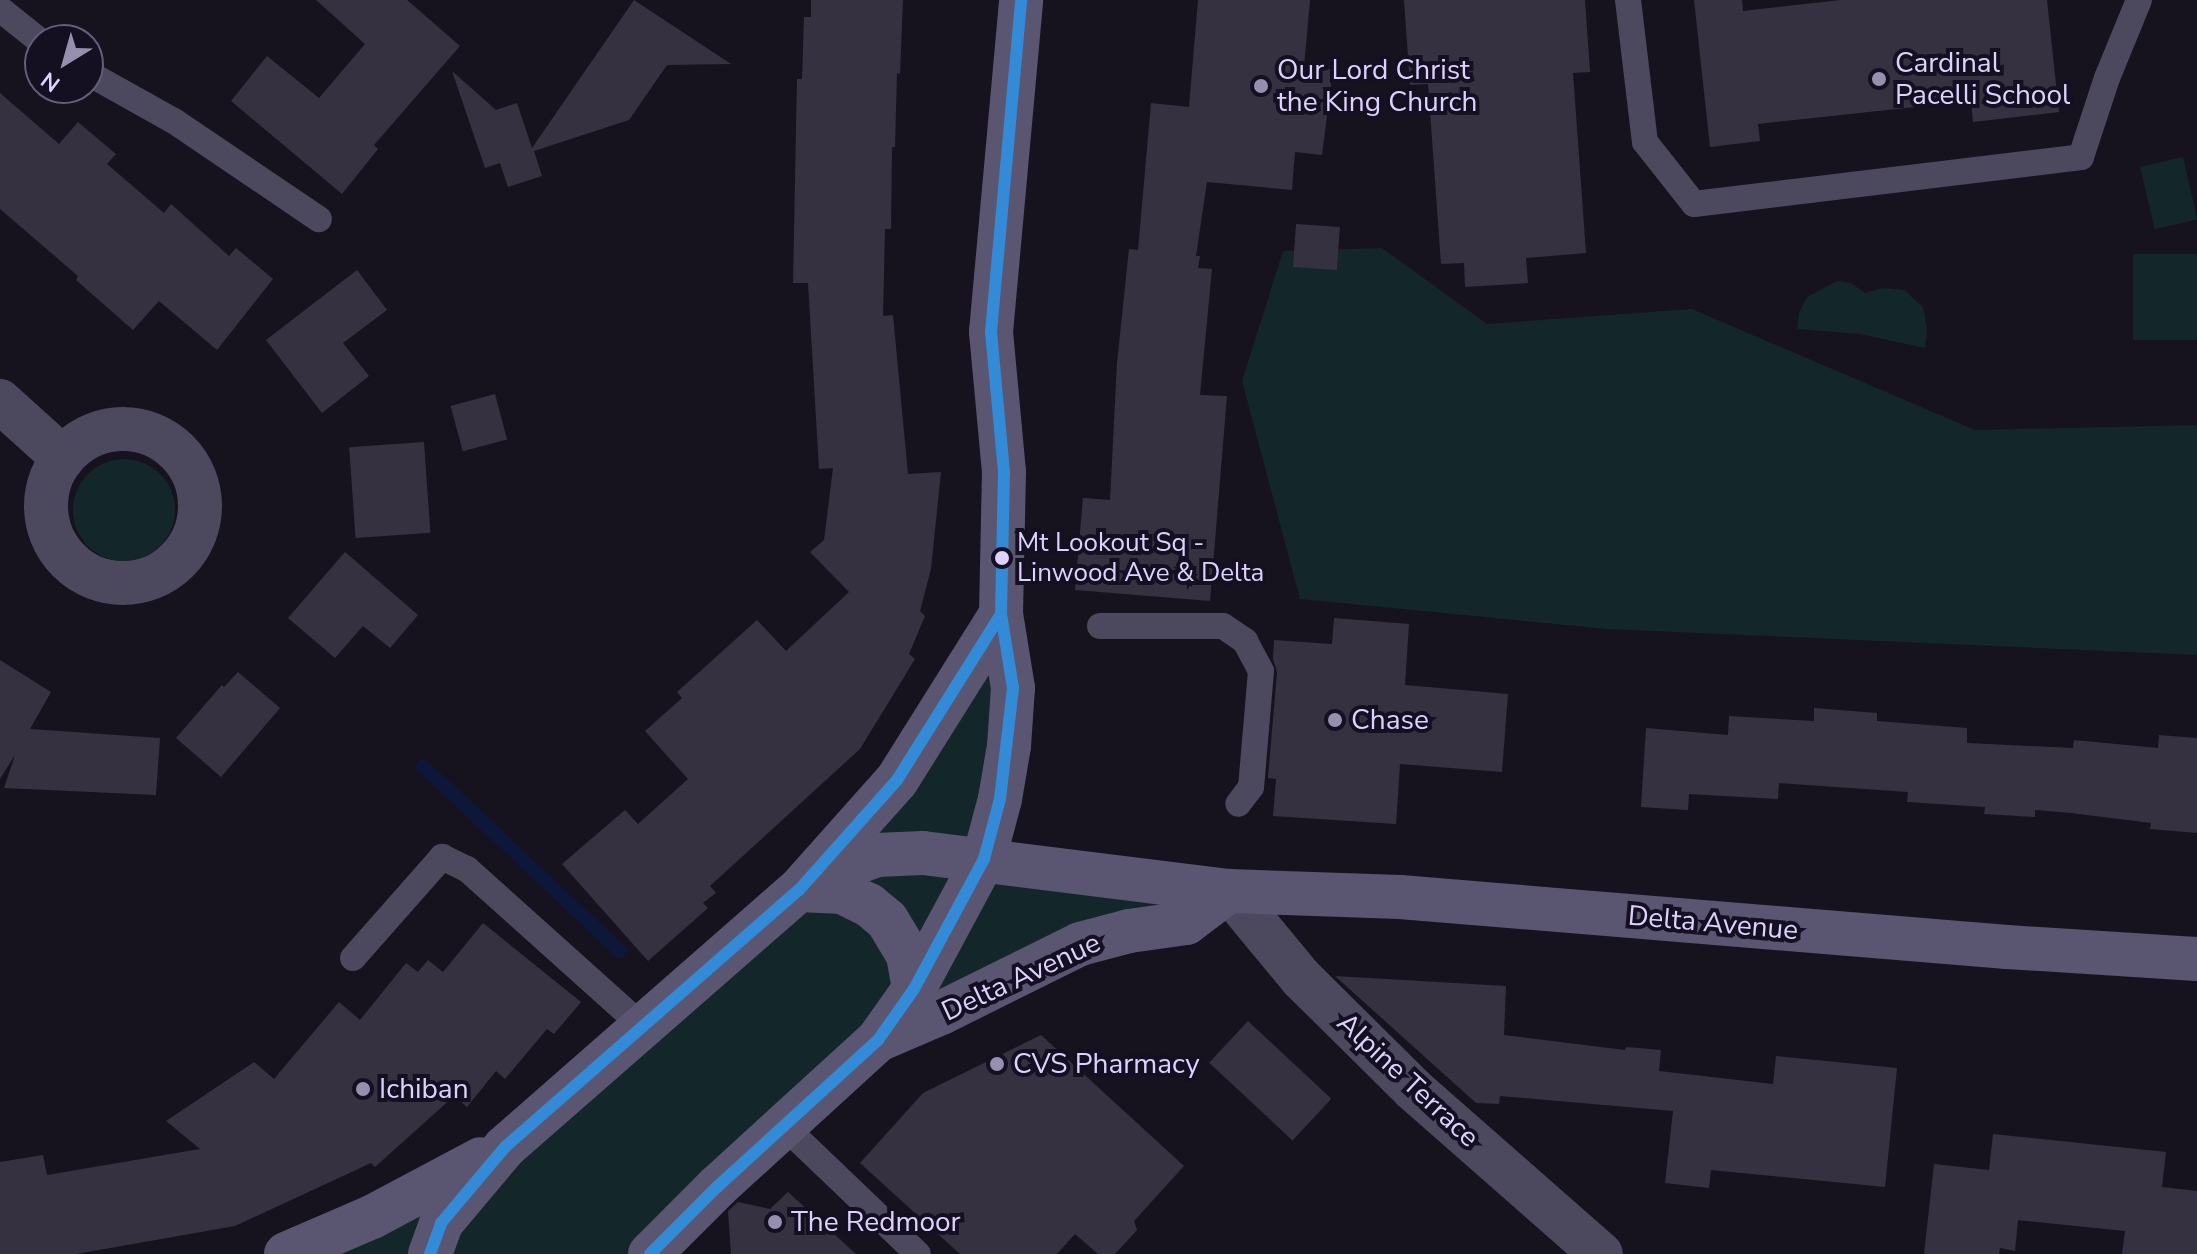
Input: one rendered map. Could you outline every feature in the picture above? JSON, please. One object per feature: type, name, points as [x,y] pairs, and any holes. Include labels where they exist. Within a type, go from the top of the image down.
[{"type":"main road","points":[[878,1040],[914,989],[984,859],[1000,799],[1013,688],[1001,614],[1004,472],[991,332],[1021,0]]},
{"type":"main road","points":[[286,1254],[372,1217],[505,1147],[799,890],[897,780],[1001,614]]},
{"type":"main road","name":"Delta Avenue","points":[[799,890],[838,869],[877,855],[923,853],[1229,891],[1400,897],[2007,947],[2197,959]]},
{"type":"main road","points":[[799,890],[842,892],[869,905],[887,920],[908,955],[914,989]]},
{"type":"main road","name":"Delta Avenue","points":[[663,1250],[784,1126],[878,1040],[941,1013],[1080,944],[1129,931],[1186,923],[1229,891]]},
{"type":"main road","points":[[438,1244],[505,1147]]},
{"type":"street","points":[[0,401],[63,458]]},
{"type":"street","name":"Alpine Terrace","points":[[1229,891],[1301,978],[1413,1089],[1601,1254]]},
{"type":"lane","points":[[1628,0],[1645,142],[1694,204],[2081,157],[2107,78],[2139,0]]},
{"type":"lane","points":[[0,9],[24,28]]},
{"type":"lane","points":[[104,82],[174,121],[319,219]]},
{"type":"lane","points":[[1100,626],[1223,626],[1245,641],[1261,671],[1251,787],[1238,804]]},
{"type":"lane","points":[[353,958],[442,857],[467,869],[643,1027]]},
{"type":"lane","points":[[784,1126],[918,1254]]},
{"type":"green space","points":[[2183,157],[2197,219],[2155,229],[2140,167]]},
{"type":"green space","points":[[1382,248],[1487,324],[1692,309],[1975,430],[2197,425],[2197,655],[1607,629],[1300,599],[1242,381],[1283,251]]},
{"type":"green space","points":[[2133,254],[2197,254],[2197,340],[2133,340]]},
{"type":"green space","points":[[1837,281],[1851,283],[1865,293],[1883,288],[1904,290],[1923,307],[1927,330],[1925,348],[1860,334],[1797,329],[1799,313],[1807,297]]},
{"type":"green space","points":[[124,459],[143,463],[160,474],[171,491],[175,510],[171,529],[160,546],[143,557],[124,561],[105,557],[88,546],[77,529],[73,510],[77,491],[88,474],[105,463]]},
{"type":"green space","points":[[1001,614],[985,859],[1229,891],[941,1013],[650,1254],[286,1254],[505,1147],[799,890]]},
{"type":"building","points":[[316,0],[407,0],[460,46],[374,145],[378,149],[342,194],[231,101],[267,56],[319,98],[365,44]]},
{"type":"building","points":[[634,0],[731,64],[667,65],[629,120],[534,151],[542,176],[508,187],[500,163],[485,168],[452,71],[496,110],[517,103],[532,148]]},
{"type":"building","points":[[811,0],[903,0],[895,147],[892,147],[891,229],[885,229],[883,316],[893,315],[908,474],[941,472],[931,569],[920,611],[925,616],[909,654],[915,659],[860,749],[710,886],[716,893],[703,903],[708,908],[648,961],[562,864],[625,810],[638,824],[688,779],[645,731],[682,698],[677,692],[757,620],[786,651],[849,592],[810,552],[824,540],[833,468],[819,469],[808,283],[793,283],[797,79],[802,79],[804,17],[811,17]]},
{"type":"building","points":[[1198,0],[1310,0],[1304,67],[1333,69],[1322,155],[1295,152],[1292,190],[1207,182],[1196,256],[1200,256],[1198,268],[1212,269],[1200,395],[1227,396],[1210,601],[1075,590],[1083,498],[1110,500],[1117,363],[1129,249],[1138,250],[1151,103],[1189,107]]},
{"type":"building","points":[[1404,0],[1585,0],[1590,72],[1573,73],[1586,253],[1526,258],[1528,283],[1465,287],[1464,263],[1441,264],[1428,84],[1410,85]]},
{"type":"building","name":"Cardinal Pacelli School","points":[[1694,0],[1742,0],[1743,11],[1841,0],[2047,0],[2059,112],[1973,122],[1971,101],[1758,124],[1760,141],[1710,147]]},
{"type":"building","points":[[0,93],[59,144],[78,122],[116,154],[107,164],[164,213],[171,204],[229,256],[236,248],[273,279],[217,350],[159,301],[133,330],[76,280],[78,276],[0,209]]},
{"type":"building","points":[[1296,224],[1340,227],[1337,270],[1293,267]]},
{"type":"building","points":[[357,270],[387,310],[343,343],[369,376],[322,413],[266,340]]},
{"type":"building","points":[[495,394],[507,439],[463,451],[451,406]]},
{"type":"building","points":[[424,442],[430,533],[356,538],[349,447]]},
{"type":"building","points":[[345,552],[418,615],[390,648],[363,626],[335,658],[288,618]]},
{"type":"building","name":"Chase","points":[[1334,618],[1409,624],[1405,685],[1508,694],[1502,772],[1400,764],[1396,824],[1273,816],[1276,779],[1268,778],[1277,672],[1273,659],[1274,640],[1332,644]]},
{"type":"building","points":[[0,660],[51,692],[30,729],[160,738],[156,795],[4,788],[15,755],[0,779]]},
{"type":"building","points":[[238,672],[280,708],[221,777],[176,738],[222,685],[224,687]]},
{"type":"building","points":[[1814,708],[1877,713],[1877,721],[1967,728],[1967,743],[2073,748],[2074,740],[2158,748],[2159,735],[2197,738],[2197,833],[2150,829],[2151,823],[2071,813],[2035,810],[2035,817],[1984,814],[1985,807],[1907,802],[1908,792],[1779,783],[1778,799],[1689,794],[1688,810],[1641,807],[1646,728],[1728,735],[1729,716],[1814,721]]},
{"type":"building","points":[[483,923],[581,1002],[554,1034],[547,1029],[505,1079],[496,1071],[467,1107],[454,1096],[375,1167],[371,1163],[235,1226],[76,1254],[0,1254],[0,1162],[43,1155],[47,1175],[200,1149],[166,1121],[254,1062],[274,1079],[339,1002],[360,1020],[406,963],[418,972],[428,960],[443,972]]},
{"type":"building","points":[[1335,976],[1506,986],[1504,1035],[1625,1050],[1626,1047],[1661,1050],[1659,1071],[1773,1084],[1776,1056],[1897,1068],[1885,1187],[1711,1170],[1709,1188],[1665,1183],[1673,1111],[1500,1096],[1499,1104],[1476,1103]]},
{"type":"building","points":[[1248,1021],[1331,1099],[1293,1140],[1209,1063]]},
{"type":"building","points":[[1041,1035],[1184,1166],[1134,1221],[1137,1230],[1115,1254],[1098,1254],[1075,1234],[1057,1254],[960,1254],[860,1163],[923,1093]]},
{"type":"building","points":[[1993,1134],[2166,1152],[2162,1187],[2197,1191],[2197,1254],[2122,1254],[2125,1231],[2018,1220],[2015,1251],[2000,1248],[1999,1254],[1924,1254],[1934,1164],[1989,1170]]},
{"type":"building","name":"The Redmoor","points":[[788,1192],[856,1254],[731,1254],[728,1211],[738,1202],[770,1209]]},
{"type":"waterway","points":[[423,766],[620,951]]},
{"type":"transit line","points":[[650,1254],[717,1187],[878,1040],[914,989],[984,859],[1000,799],[1013,688],[1001,614],[1004,472],[991,332],[1021,0]]},
{"type":"transit line","points":[[430,1254],[441,1223],[505,1147],[799,890],[897,780],[1001,614]]},
{"type":"place","name":"Cardinal Pacelli School","points":[[1879,79]]},
{"type":"place","name":"Our Lord Christ the King Church","points":[[1261,86]]},
{"type":"place","name":"Mt Lookout Sq - Linwood Ave & Delta","points":[[1002,558]]},
{"type":"place","name":"Chase","points":[[1335,720]]},
{"type":"place","name":"CVS Pharmacy","points":[[997,1064]]},
{"type":"place","name":"Ichiban","points":[[363,1089]]},
{"type":"place","name":"The Redmoor","points":[[775,1222]]}]
